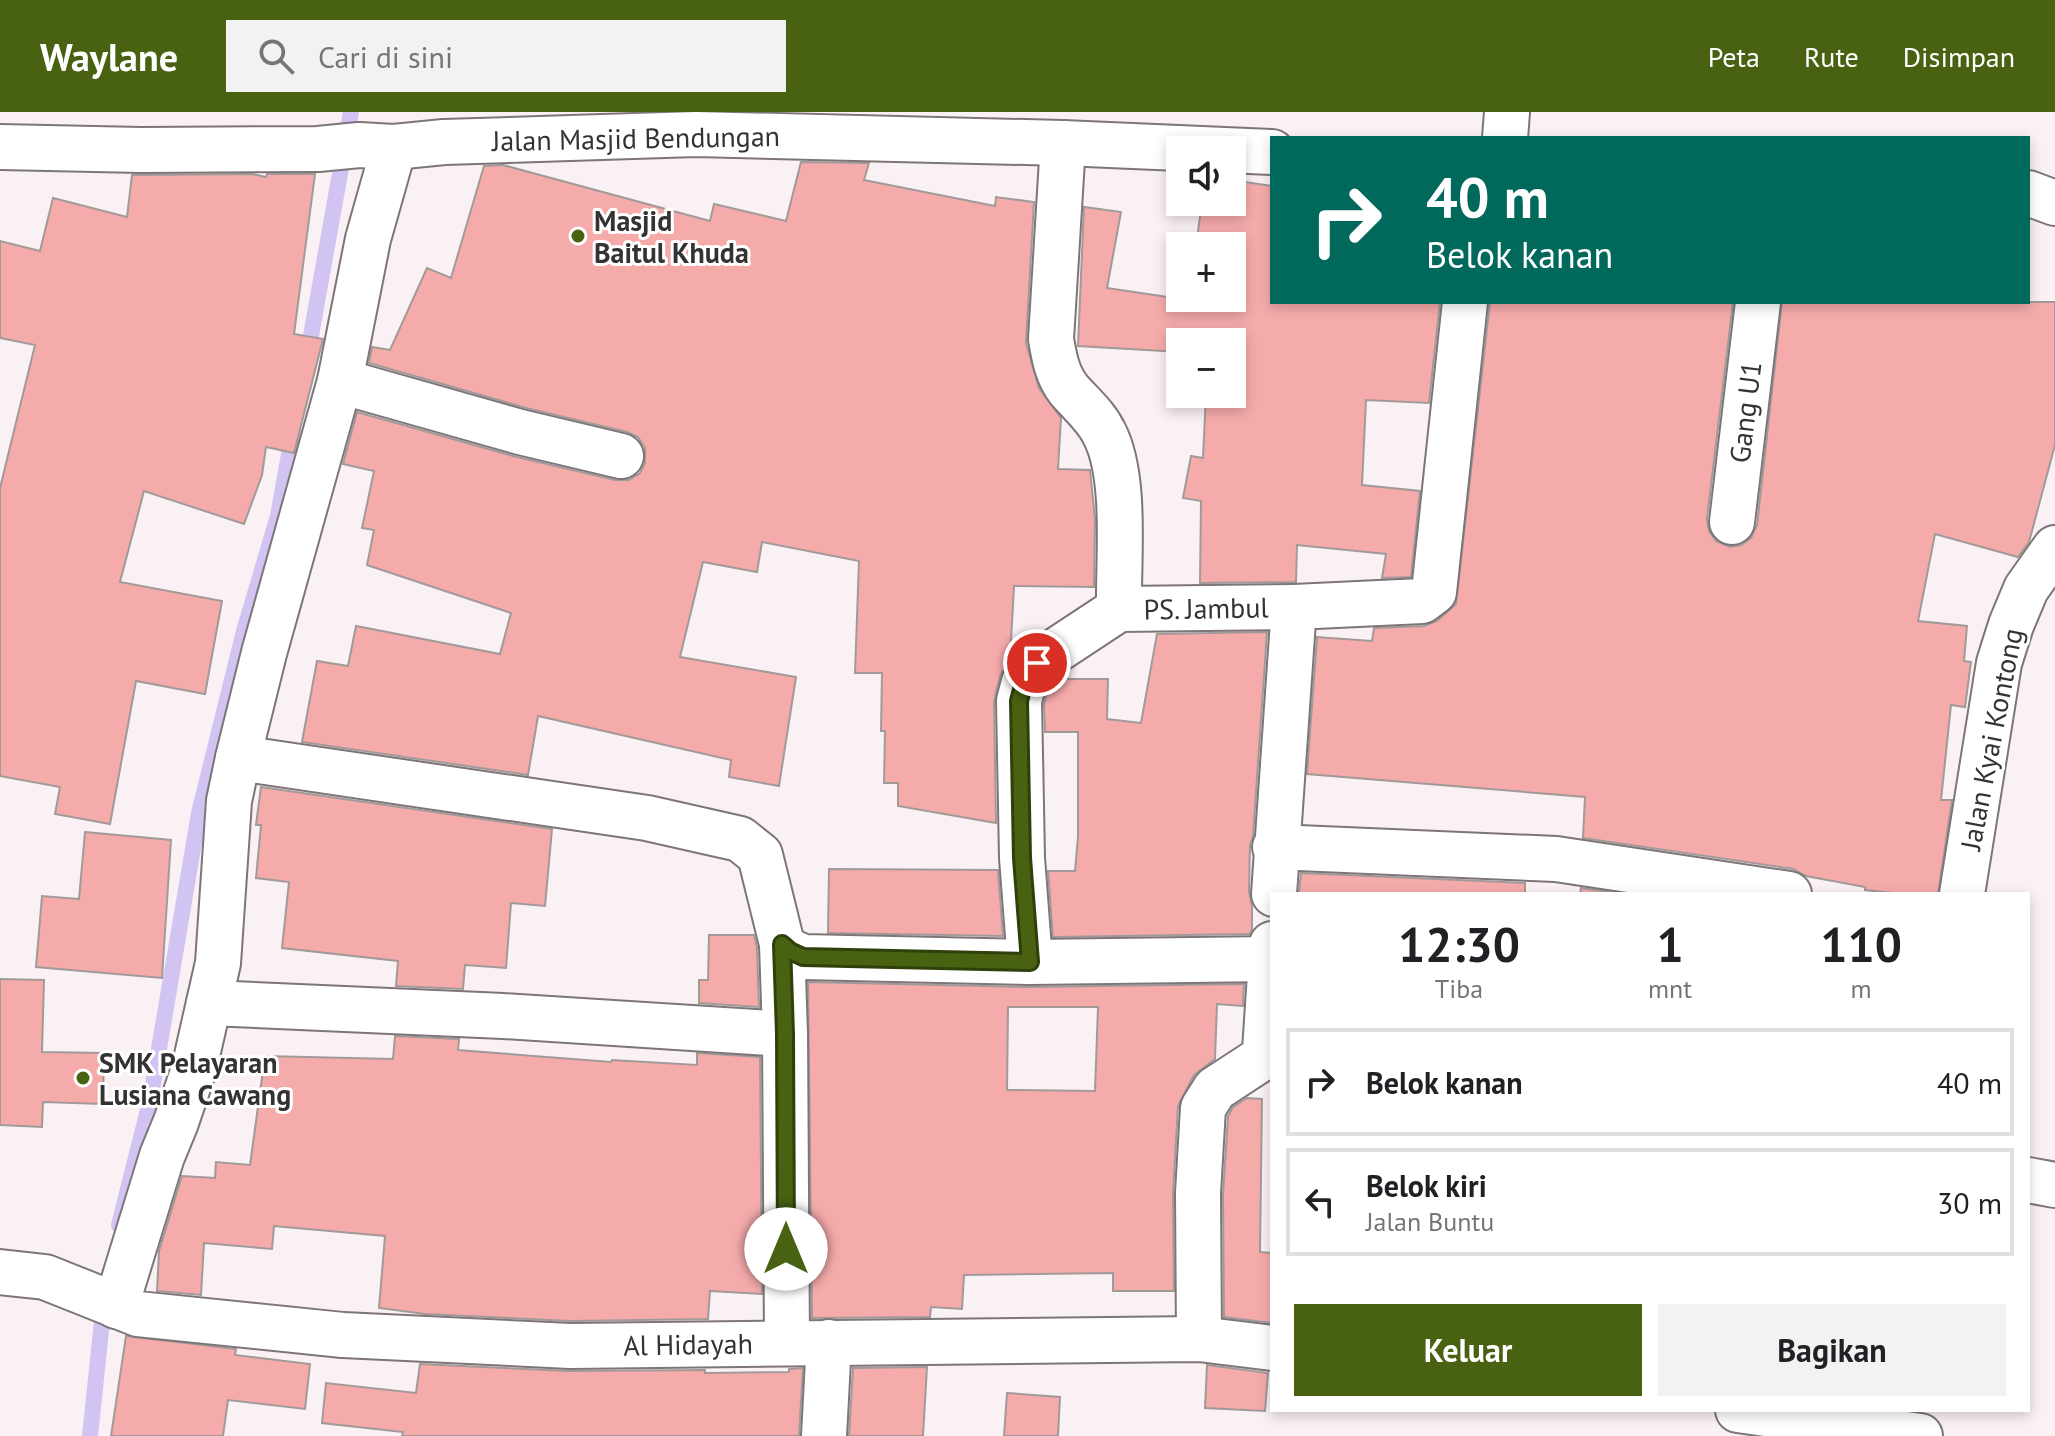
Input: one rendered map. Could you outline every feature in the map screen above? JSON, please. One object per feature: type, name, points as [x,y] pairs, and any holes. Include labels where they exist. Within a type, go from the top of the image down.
[{"type":"street","points":[[1505,136],[1507,112]]},
{"type":"street","name":"Jalan Masjid Bendungan","points":[[0,147],[141,150],[357,147],[705,123],[1270,152]]},
{"type":"street","points":[[1030,962],[1022,858],[1019,701],[1024,682],[1037,663],[1119,609],[1118,484],[1113,453],[1104,432],[1067,388],[1055,366],[1051,339],[1063,143]]},
{"type":"street","points":[[111,1305],[194,1069],[218,963],[229,801],[264,653],[340,381],[368,239],[357,147]]},
{"type":"street","points":[[2030,194],[2055,203]]},
{"type":"street","name":"PS. Jambul","points":[[1119,609],[1294,607],[1422,601],[1434,592],[1465,304]]},
{"type":"street","name":"Gang U1","points":[[1732,522],[1758,304]]},
{"type":"street","points":[[340,381],[520,432],[621,456]]},
{"type":"street","name":"Jalan Kyai Kontong","points":[[1962,892],[1999,663],[2026,589],[2055,548]]},
{"type":"street","points":[[1274,892],[1294,607]]},
{"type":"street","points":[[238,758],[647,818],[740,839],[760,855],[782,944],[785,1034],[808,1342],[824,1436]]},
{"type":"street","points":[[1275,847],[1556,859],[1776,892]]},
{"type":"street","points":[[782,944],[803,957],[1030,962],[1270,959]]},
{"type":"street","points":[[1199,1339],[1198,1193],[1203,1108],[1215,1089],[1261,1059],[1265,1051],[1270,985]]},
{"type":"street","points":[[209,1003],[503,1016],[785,1034]]},
{"type":"street","points":[[2030,1180],[2055,1185]]},
{"type":"street","name":"Al Hidayah","points":[[0,1272],[56,1280],[138,1314],[343,1335],[570,1346],[1199,1339],[1270,1348]]},
{"type":"street","points":[[1759,1412],[1898,1425]]},
{"type":"building","points":[[801,162],[869,163],[864,180],[995,206],[996,197],[1034,202],[1026,343],[1039,388],[1061,418],[1058,469],[1090,470],[1095,519],[1094,587],[1014,586],[1010,659],[1000,676],[994,701],[996,823],[898,806],[898,783],[884,783],[882,673],[855,673],[859,561],[762,542],[757,572],[703,562],[680,657],[796,677],[779,786],[729,777],[731,760],[538,716],[528,775],[302,742],[317,661],[348,666],[356,626],[500,654],[511,613],[367,565],[374,530],[362,528],[374,471],[343,464],[357,412],[513,456],[615,480],[629,480],[640,473],[645,463],[645,448],[638,437],[627,432],[526,408],[369,363],[372,347],[390,350],[427,268],[451,278],[484,166],[503,165],[710,221],[714,204],[786,221]]},
{"type":"building","points":[[253,174],[266,177],[267,174],[315,174],[294,334],[323,339],[294,453],[266,447],[262,475],[244,524],[144,491],[120,582],[222,601],[205,694],[136,681],[110,824],[55,814],[60,787],[0,776],[0,488],[35,345],[0,338],[0,241],[40,251],[53,198],[127,217],[132,175]]},
{"type":"building","points":[[1246,182],[1270,186],[1270,304],[1440,304],[1429,403],[1366,400],[1362,485],[1420,491],[1411,577],[1382,578],[1386,554],[1297,545],[1296,582],[1200,583],[1201,501],[1183,498],[1191,456],[1203,458],[1205,408],[1246,408],[1246,328],[1166,328],[1166,351],[1078,346],[1084,207],[1121,212],[1107,288],[1166,297],[1166,312],[1246,312],[1246,232],[1198,232],[1200,216],[1246,216]]},
{"type":"building","points":[[2055,302],[2055,445],[2029,542],[2018,557],[1935,534],[1918,621],[1967,626],[1964,661],[1971,662],[1965,707],[1951,705],[1941,800],[1952,800],[1938,892],[1865,890],[1865,887],[1806,876],[1793,869],[1583,838],[1585,797],[1307,774],[1317,637],[1372,641],[1374,628],[1424,626],[1437,621],[1456,604],[1490,304],[1733,304],[1707,519],[1709,531],[1716,541],[1730,547],[1741,545],[1751,538],[1757,525],[1782,304]]},
{"type":"building","points":[[1267,632],[1250,845],[1250,934],[1053,937],[1048,871],[1075,871],[1078,837],[1078,732],[1045,732],[1044,704],[1055,681],[1108,679],[1107,719],[1141,723],[1157,634]]},
{"type":"building","points":[[261,787],[552,829],[545,906],[511,903],[506,968],[465,965],[463,989],[396,986],[398,961],[282,948],[289,882],[256,878],[261,825],[256,825]]},
{"type":"building","points":[[85,832],[171,840],[162,978],[36,967],[42,896],[79,899]]},
{"type":"building","points":[[829,869],[998,870],[1003,936],[828,933]]},
{"type":"building","points":[[1301,873],[1525,883],[1525,892],[1299,892]]},
{"type":"building","points":[[1581,888],[1608,892],[1580,892]]},
{"type":"building","points":[[709,935],[754,935],[759,1007],[699,1003],[699,980],[708,980]]},
{"type":"building","points":[[0,979],[44,980],[42,1052],[104,1053],[103,1104],[43,1102],[42,1127],[0,1125]]},
{"type":"building","points":[[808,982],[1029,987],[1244,984],[1243,1006],[1217,1004],[1215,1059],[1194,1075],[1178,1106],[1173,1193],[1174,1291],[1113,1291],[1113,1273],[964,1275],[962,1309],[931,1307],[930,1317],[812,1318]],"holes":[[[1008,1007],[1098,1007],[1095,1091],[1007,1090]]]},
{"type":"building","points":[[395,1036],[459,1039],[458,1050],[611,1062],[697,1065],[697,1053],[760,1057],[762,1294],[710,1291],[708,1319],[570,1321],[425,1314],[379,1308],[385,1236],[274,1226],[272,1249],[204,1243],[201,1295],[157,1291],[159,1251],[182,1176],[215,1178],[216,1162],[250,1165],[265,1056],[393,1059]]},
{"type":"building","points":[[1247,1098],[1262,1099],[1260,1252],[1270,1253],[1270,1323],[1224,1317],[1223,1194],[1228,1116],[1233,1107]]},
{"type":"building","points":[[126,1336],[236,1349],[235,1355],[310,1364],[305,1409],[228,1400],[223,1436],[111,1436]]},
{"type":"building","points":[[420,1364],[569,1371],[705,1370],[705,1373],[789,1372],[789,1369],[803,1368],[799,1436],[402,1436],[403,1432],[322,1423],[326,1383],[416,1393]]},
{"type":"building","points":[[1207,1365],[1268,1373],[1265,1411],[1205,1408]]},
{"type":"building","points":[[927,1367],[923,1436],[849,1436],[853,1368]]},
{"type":"building","points":[[1007,1393],[1060,1397],[1058,1436],[1004,1436]]},
{"type":"waterway","points":[[307,358],[351,112]]},
{"type":"waterway","points":[[119,1225],[150,1102],[199,813],[244,631],[278,516],[293,432]]},
{"type":"waterway","points":[[90,1436],[104,1302]]},
{"type":"place","name":"Masjid Baitul Khuda","points":[[578,236]]},
{"type":"place","name":"SMK Pelayaran Lusiana Cawang","points":[[83,1078]]},
{"type":"route","points":[[786,1249],[782,944],[803,957],[1030,962],[1022,858],[1019,701],[1024,682],[1037,663]]}]
